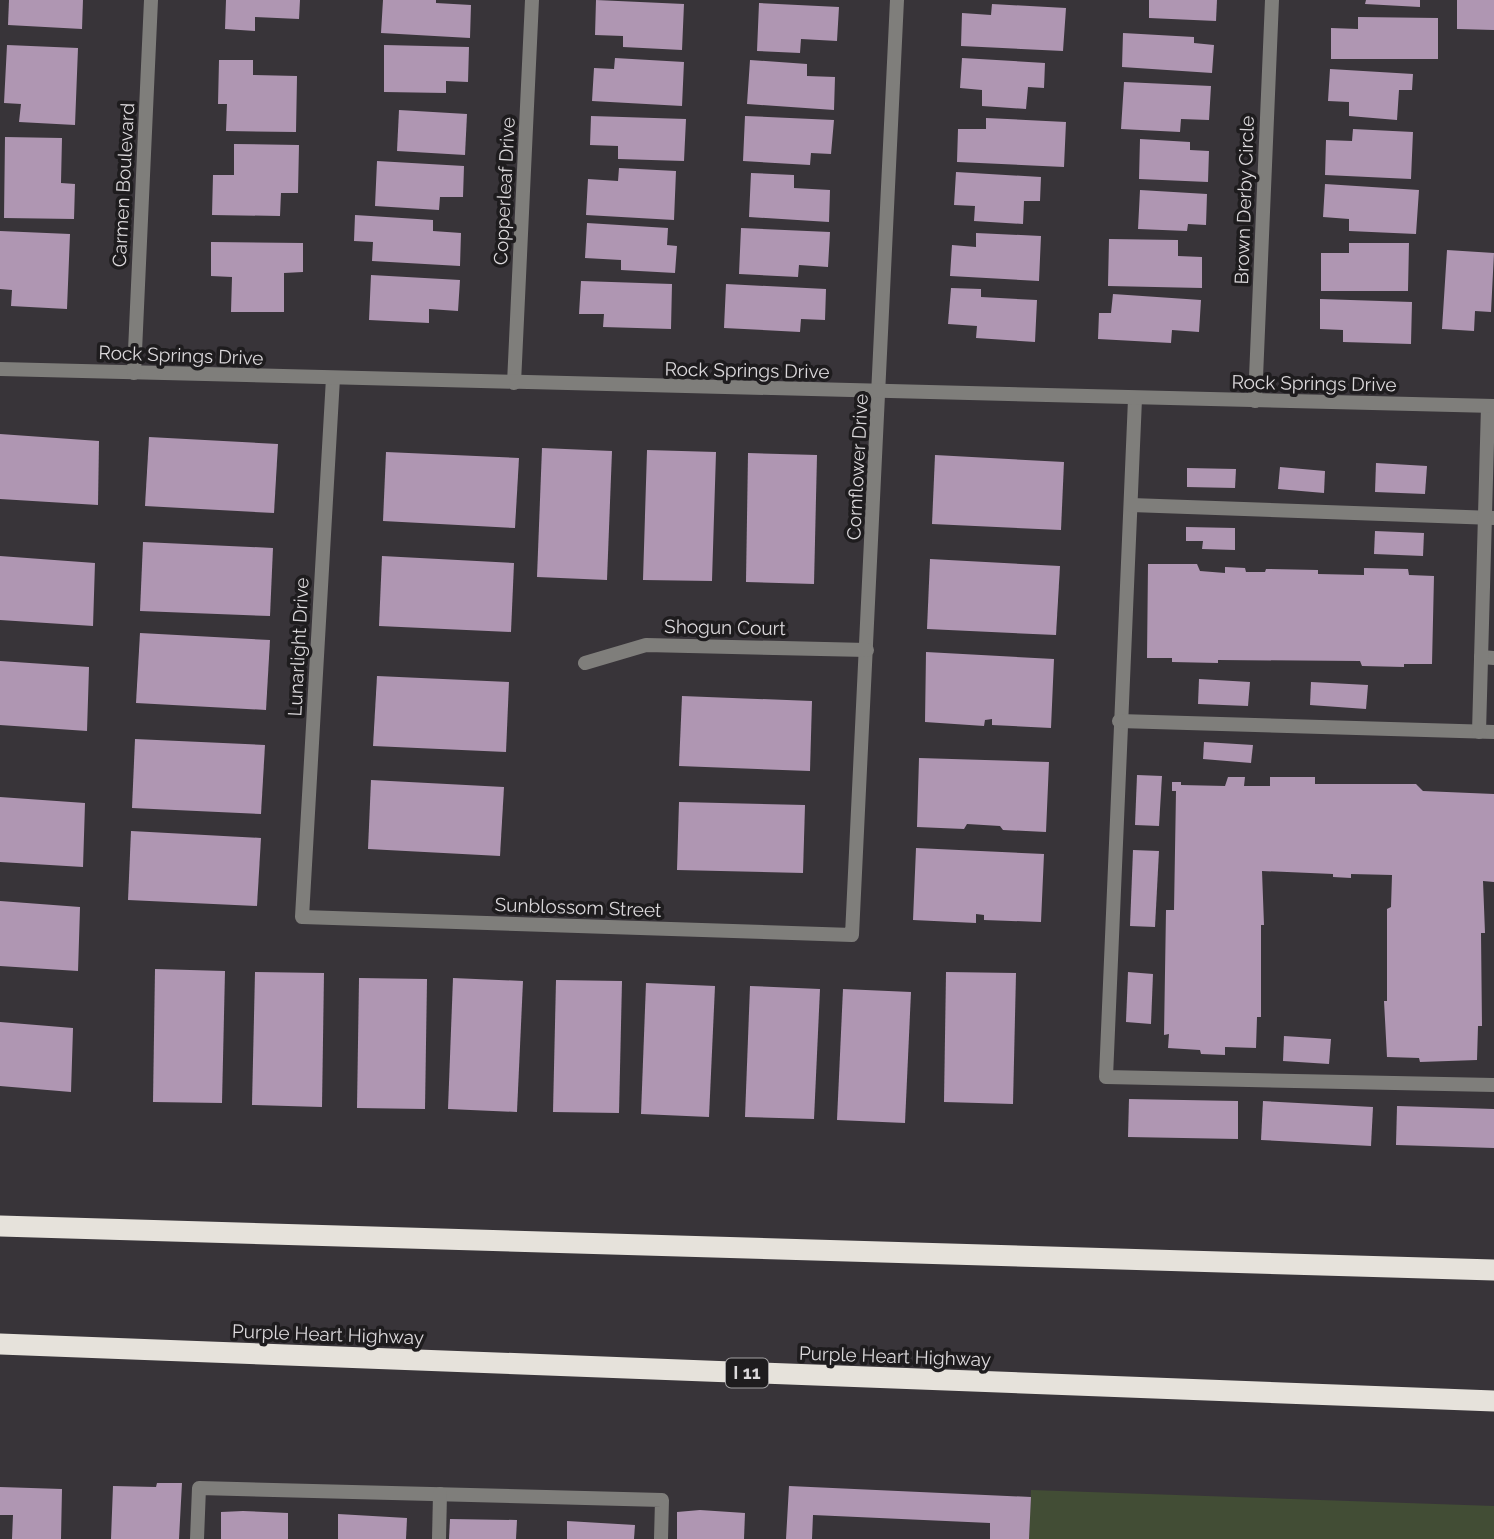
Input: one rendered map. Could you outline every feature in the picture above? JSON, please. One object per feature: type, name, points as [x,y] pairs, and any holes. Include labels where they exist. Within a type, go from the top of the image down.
[{"type":"highway","points":[[0,1226],[1494,1270]]},
{"type":"highway","name":"Purple Heart Highway","points":[[0,1344],[1494,1401]]},
{"type":"street","name":"Carmen Boulevard","points":[[134,373],[151,0]]},
{"type":"street","name":"Copperleaf Drive","points":[[514,383],[532,0]]},
{"type":"street","name":"Cornflower Drive","points":[[852,935],[897,0]]},
{"type":"street","name":"Brown Derby Circle","points":[[1255,401],[1272,0]]},
{"type":"street","name":"Rock Springs Drive","points":[[0,369],[880,393],[1491,406]]},
{"type":"street","name":"Lunarlight Drive","points":[[302,917],[333,378]]},
{"type":"street","points":[[1135,398],[1119,722],[1106,1077],[1494,1085]]},
{"type":"street","points":[[1119,722],[1487,732],[1491,406]]},
{"type":"street","points":[[1131,505],[1490,517]]},
{"type":"street","name":"Shogun Court","points":[[585,663],[646,645],[867,650]]},
{"type":"street","name":"Sunblossom Street","points":[[302,917],[852,935]]},
{"type":"street","points":[[197,1539],[199,1488],[662,1500],[661,1539]]},
{"type":"street","points":[[439,1539],[440,1494]]},
{"type":"green space","points":[[1031,1490],[1494,1506],[1494,1539],[1029,1539]]},
{"type":"building","points":[[9,0],[83,0],[82,29],[8,25]]},
{"type":"building","points":[[226,0],[300,0],[299,19],[255,17],[255,31],[225,29]]},
{"type":"building","points":[[383,0],[436,0],[436,3],[471,5],[470,38],[381,33]]},
{"type":"building","points":[[596,0],[684,4],[682,50],[623,47],[623,36],[595,35]]},
{"type":"building","points":[[1149,0],[1217,0],[1216,21],[1149,18]]},
{"type":"building","points":[[1366,0],[1420,0],[1420,7],[1365,4]]},
{"type":"building","points":[[1457,0],[1494,0],[1494,30],[1457,29]]},
{"type":"building","points":[[759,3],[839,7],[837,41],[801,39],[800,53],[757,51]]},
{"type":"building","points":[[992,4],[1066,8],[1063,51],[961,46],[962,13],[991,15]]},
{"type":"building","points":[[1358,17],[1438,18],[1438,59],[1331,59],[1331,28],[1358,29]]},
{"type":"building","points":[[1123,33],[1194,37],[1194,43],[1214,45],[1212,73],[1122,67]]},
{"type":"building","points":[[7,45],[78,48],[75,125],[19,122],[21,104],[4,103]]},
{"type":"building","points":[[384,45],[469,47],[468,82],[446,81],[446,93],[384,92]]},
{"type":"building","points":[[615,58],[684,62],[682,106],[592,101],[594,68],[614,69]]},
{"type":"building","points":[[962,58],[1045,63],[1044,88],[1028,87],[1026,109],[982,106],[982,90],[960,88]]},
{"type":"building","points":[[219,60],[253,60],[253,75],[297,76],[296,132],[226,131],[227,104],[218,104]]},
{"type":"building","points":[[750,60],[807,64],[807,76],[835,77],[834,110],[747,104]]},
{"type":"building","points":[[1330,69],[1413,74],[1412,90],[1399,90],[1397,120],[1349,116],[1349,102],[1328,101]]},
{"type":"building","points":[[1124,82],[1211,86],[1209,120],[1181,119],[1180,132],[1121,129]]},
{"type":"building","points":[[399,110],[467,114],[465,155],[397,151]]},
{"type":"building","points":[[591,116],[686,119],[684,161],[618,159],[618,146],[590,145]]},
{"type":"building","points":[[745,116],[834,120],[831,154],[811,153],[810,165],[743,161]]},
{"type":"building","points":[[986,118],[1066,122],[1064,167],[957,162],[958,129],[986,129]]},
{"type":"building","points":[[1353,129],[1413,132],[1411,179],[1325,175],[1326,140],[1352,141]]},
{"type":"building","points":[[5,137],[62,138],[61,183],[75,184],[74,219],[4,218]]},
{"type":"building","points":[[1140,139],[1190,142],[1190,150],[1209,151],[1208,182],[1139,179]]},
{"type":"building","points":[[234,144],[299,145],[298,193],[281,193],[280,216],[212,215],[213,175],[234,175]]},
{"type":"building","points":[[377,161],[464,166],[463,197],[440,197],[439,210],[375,206]]},
{"type":"building","points":[[619,168],[676,171],[674,220],[586,215],[588,179],[618,181]]},
{"type":"building","points":[[956,172],[1041,177],[1040,201],[1024,201],[1023,224],[974,221],[975,206],[954,205]]},
{"type":"building","points":[[751,173],[794,175],[794,188],[830,190],[829,222],[749,217]]},
{"type":"building","points":[[1325,184],[1419,190],[1416,234],[1349,231],[1349,219],[1323,217]]},
{"type":"building","points":[[1140,190],[1207,194],[1206,225],[1188,224],[1187,231],[1138,229]]},
{"type":"building","points":[[355,215],[433,220],[433,231],[461,233],[460,266],[372,261],[373,242],[354,241]]},
{"type":"building","points":[[587,223],[668,228],[667,245],[677,246],[675,273],[621,270],[621,260],[585,258]]},
{"type":"building","points":[[741,228],[830,232],[828,267],[799,265],[798,277],[739,274]]},
{"type":"building","points":[[0,231],[70,234],[67,309],[11,306],[12,290],[0,289]]},
{"type":"building","points":[[976,233],[1041,236],[1039,281],[950,276],[952,245],[976,247]]},
{"type":"building","points":[[1109,239],[1178,240],[1178,256],[1202,257],[1202,288],[1108,286]]},
{"type":"building","points":[[211,242],[303,243],[303,272],[284,273],[284,312],[231,312],[232,277],[211,276]]},
{"type":"building","points":[[1349,243],[1409,243],[1408,291],[1321,291],[1321,253],[1349,253]]},
{"type":"building","points":[[1447,250],[1494,253],[1491,312],[1475,311],[1474,331],[1442,329]]},
{"type":"building","points":[[371,275],[460,280],[458,311],[429,309],[429,323],[369,320]]},
{"type":"building","points":[[581,281],[672,284],[671,329],[603,327],[604,314],[579,314]]},
{"type":"building","points":[[726,284],[826,289],[825,320],[801,319],[800,332],[724,328]]},
{"type":"building","points":[[951,288],[981,289],[981,297],[1037,300],[1035,342],[976,338],[977,326],[948,324]]},
{"type":"building","points":[[1113,294],[1201,300],[1199,332],[1172,330],[1171,343],[1098,339],[1099,313],[1111,313]]},
{"type":"building","points":[[1320,299],[1412,302],[1411,344],[1343,342],[1343,330],[1320,329]]},
{"type":"building","points":[[0,434],[99,441],[98,505],[0,499]]},
{"type":"building","points":[[149,437],[278,444],[274,513],[145,506]]},
{"type":"building","points":[[542,448],[612,451],[607,580],[537,577]]},
{"type":"building","points":[[647,450],[716,452],[712,581],[643,580]]},
{"type":"building","points":[[386,452],[519,458],[515,528],[383,521]]},
{"type":"building","points":[[748,453],[817,455],[814,584],[746,582]]},
{"type":"building","points":[[935,455],[1064,462],[1061,530],[932,524]]},
{"type":"building","points":[[1376,463],[1427,466],[1425,494],[1375,492]]},
{"type":"building","points":[[1280,467],[1325,471],[1324,493],[1278,489]]},
{"type":"building","points":[[1187,468],[1236,469],[1235,488],[1187,487]]},
{"type":"building","points":[[1186,527],[1235,528],[1235,550],[1202,549],[1203,541],[1186,541]]},
{"type":"building","points":[[1375,531],[1424,533],[1423,556],[1374,554]]},
{"type":"building","points":[[143,542],[273,548],[270,616],[140,611]]},
{"type":"building","points":[[0,556],[95,563],[93,626],[0,620]]},
{"type":"building","points":[[382,556],[514,563],[511,632],[379,626]]},
{"type":"building","points":[[930,559],[1060,566],[1056,635],[927,629]]},
{"type":"building","points":[[1148,564],[1197,564],[1200,571],[1225,573],[1225,567],[1245,568],[1246,572],[1265,572],[1266,569],[1318,570],[1318,574],[1364,575],[1364,568],[1408,569],[1409,575],[1434,576],[1432,664],[1404,664],[1404,667],[1362,666],[1360,661],[1218,660],[1218,663],[1172,662],[1172,658],[1147,658]]},
{"type":"building","points":[[140,633],[270,640],[266,710],[136,703]]},
{"type":"building","points":[[926,652],[1054,659],[1051,728],[992,725],[992,719],[985,720],[984,726],[925,722]]},
{"type":"building","points":[[0,661],[89,667],[87,731],[0,725]]},
{"type":"building","points":[[377,676],[509,682],[506,752],[373,746]]},
{"type":"building","points":[[1199,679],[1250,682],[1248,706],[1198,704]]},
{"type":"building","points":[[1311,682],[1368,685],[1366,709],[1310,705]]},
{"type":"building","points":[[682,696],[812,701],[810,771],[679,766]]},
{"type":"building","points":[[135,739],[265,745],[261,814],[132,808]]},
{"type":"building","points":[[1204,742],[1253,745],[1251,763],[1203,759]]},
{"type":"building","points":[[919,758],[1049,762],[1046,832],[1003,830],[1000,826],[967,824],[964,829],[917,827]]},
{"type":"building","points":[[1137,775],[1162,776],[1159,826],[1135,825]]},
{"type":"building","points":[[1228,777],[1245,777],[1244,786],[1270,786],[1270,777],[1315,777],[1315,784],[1416,784],[1423,791],[1494,794],[1494,882],[1483,881],[1485,933],[1481,933],[1482,1026],[1478,1026],[1477,1060],[1420,1062],[1419,1058],[1387,1057],[1384,1001],[1387,1001],[1387,909],[1391,907],[1392,875],[1351,874],[1351,878],[1333,877],[1333,874],[1262,871],[1264,925],[1261,925],[1261,1017],[1257,1017],[1256,1048],[1225,1047],[1225,1055],[1168,1048],[1169,1034],[1164,1035],[1166,910],[1174,910],[1176,791],[1172,791],[1172,782],[1181,782],[1181,785],[1225,786]]},
{"type":"building","points":[[371,780],[504,787],[500,856],[368,849]]},
{"type":"building","points":[[0,797],[85,803],[83,867],[0,862]]},
{"type":"building","points":[[679,802],[805,805],[803,873],[677,870]]},
{"type":"building","points":[[131,831],[261,838],[257,906],[128,900]]},
{"type":"building","points":[[916,848],[1044,854],[1041,922],[984,920],[984,915],[976,914],[976,923],[913,920]]},
{"type":"building","points":[[1133,850],[1159,851],[1155,927],[1130,926]]},
{"type":"building","points":[[0,901],[80,907],[78,971],[0,966]]},
{"type":"building","points":[[155,969],[225,971],[222,1103],[153,1102]]},
{"type":"building","points":[[255,972],[324,973],[322,1107],[252,1105]]},
{"type":"building","points":[[946,972],[1016,973],[1013,1104],[944,1102]]},
{"type":"building","points":[[1128,972],[1153,974],[1151,1024],[1126,1022]]},
{"type":"building","points":[[359,978],[427,979],[425,1109],[357,1108]]},
{"type":"building","points":[[453,978],[523,981],[517,1112],[448,1109]]},
{"type":"building","points":[[556,980],[622,981],[619,1113],[553,1112]]},
{"type":"building","points":[[646,983],[715,986],[709,1117],[641,1114]]},
{"type":"building","points":[[750,986],[820,989],[814,1119],[745,1117]]},
{"type":"building","points":[[843,989],[911,992],[905,1123],[837,1120]]},
{"type":"building","points":[[0,1022],[73,1028],[71,1092],[0,1086]]},
{"type":"building","points":[[1284,1036],[1331,1039],[1329,1064],[1283,1061]]},
{"type":"building","points":[[1129,1099],[1238,1101],[1238,1139],[1128,1137]]},
{"type":"building","points":[[1263,1101],[1373,1107],[1371,1146],[1261,1140]]},
{"type":"building","points":[[1397,1106],[1494,1109],[1494,1148],[1396,1145]]},
{"type":"building","points":[[157,1483],[182,1483],[179,1539],[111,1539],[113,1486],[156,1487]]},
{"type":"building","points":[[789,1486],[1031,1497],[1029,1539],[990,1539],[990,1523],[813,1515],[812,1539],[786,1539]]},
{"type":"building","points":[[0,1487],[62,1489],[61,1539],[12,1539],[13,1515],[0,1515]]},
{"type":"building","points":[[700,1510],[745,1513],[744,1539],[677,1539],[677,1512]]},
{"type":"building","points":[[221,1512],[288,1513],[288,1539],[221,1539]]},
{"type":"building","points":[[338,1514],[407,1518],[406,1539],[338,1539]]},
{"type":"building","points":[[450,1519],[517,1520],[516,1539],[449,1539]]},
{"type":"building","points":[[567,1521],[635,1525],[634,1539],[567,1539]]}]
